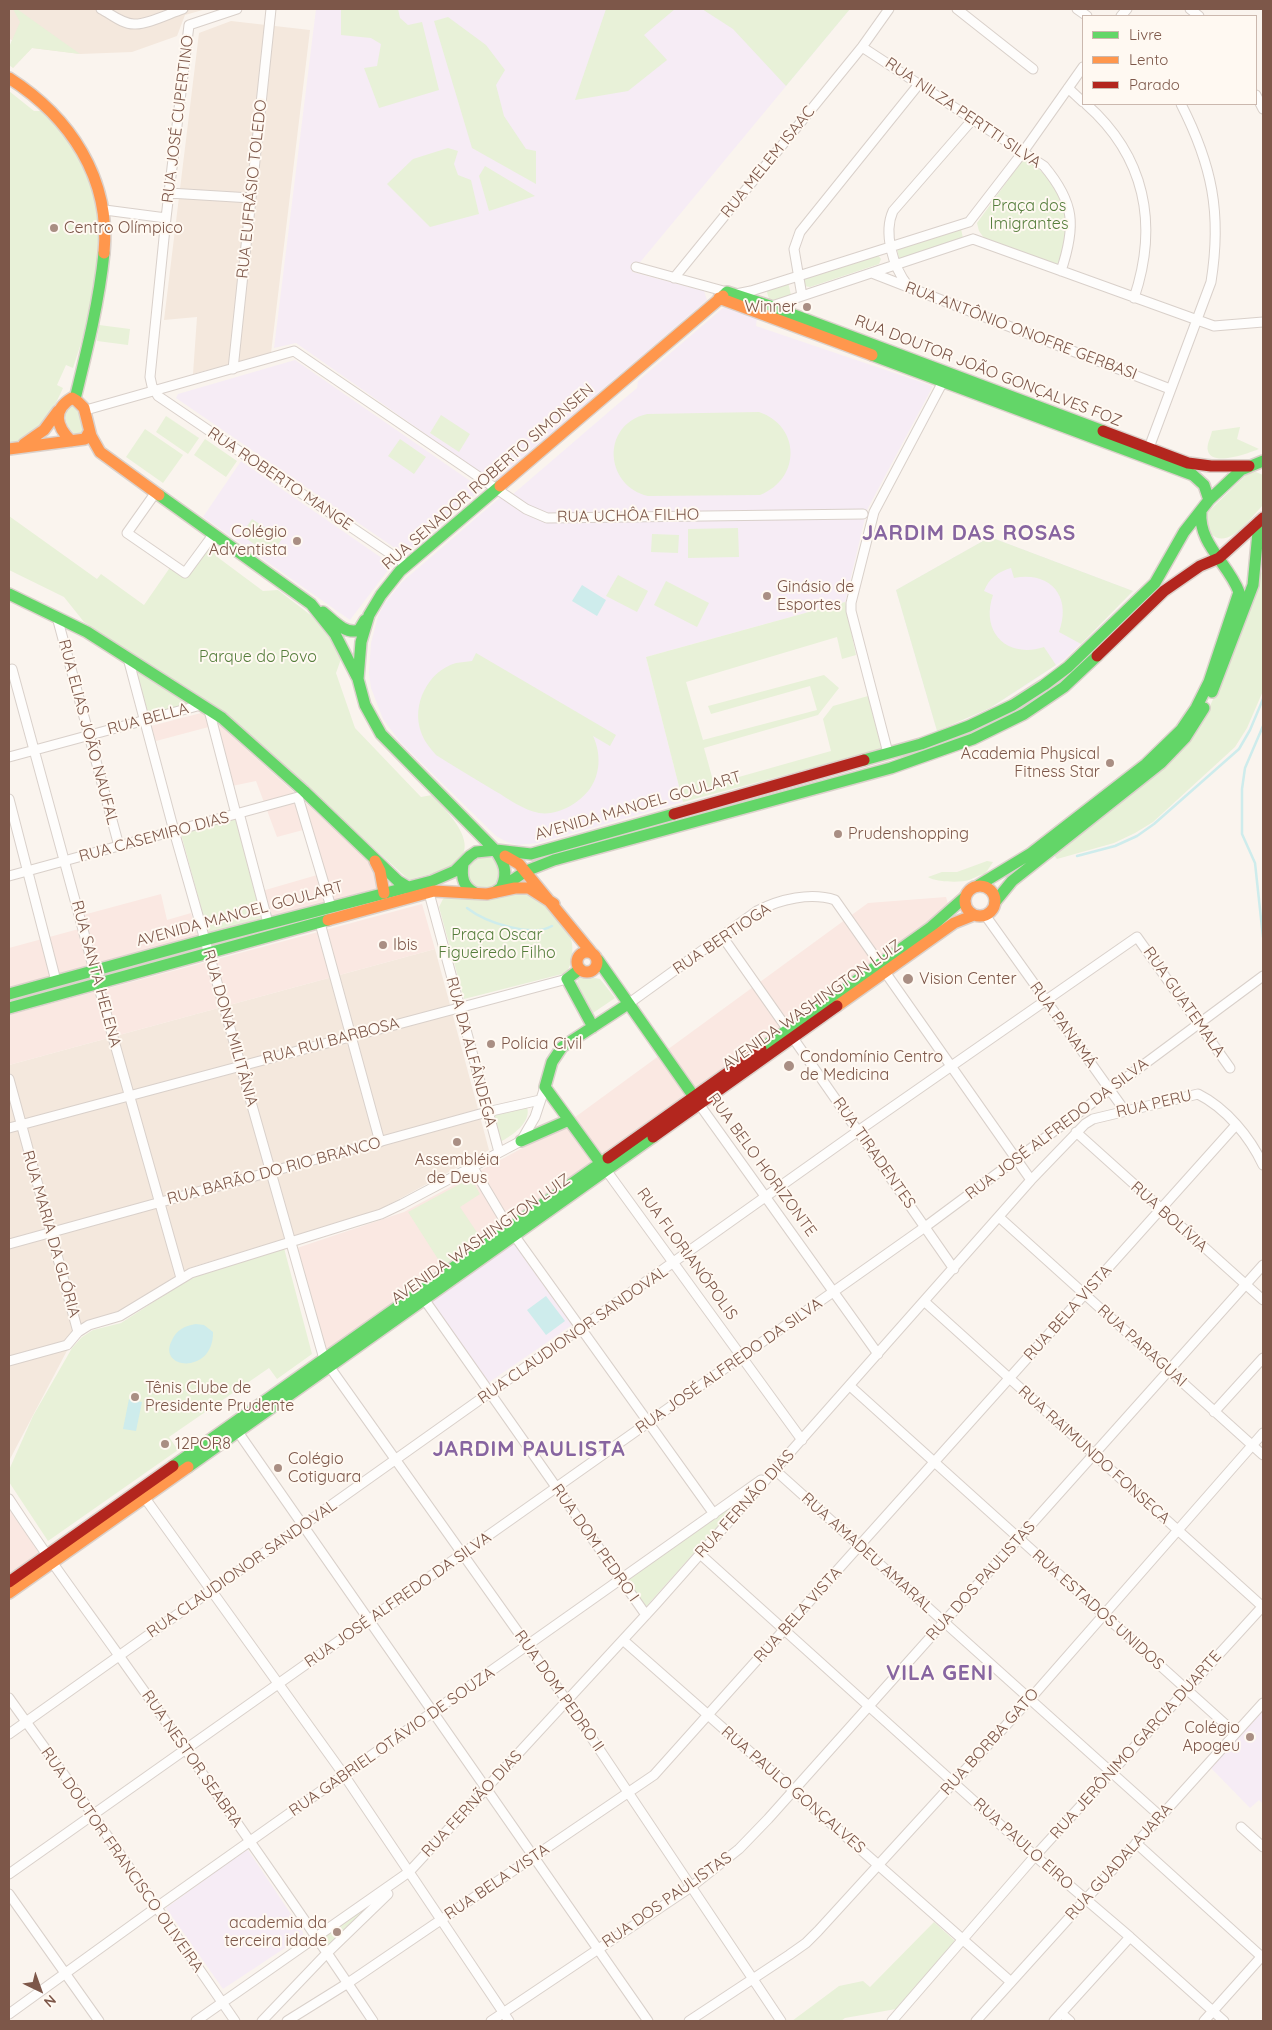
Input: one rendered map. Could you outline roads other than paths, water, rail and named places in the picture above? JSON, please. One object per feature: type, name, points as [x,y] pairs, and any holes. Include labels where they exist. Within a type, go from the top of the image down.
[{"type":"main road","points":[[9,78],[51,111],[73,134],[96,176],[104,210],[106,239],[104,267],[88,349],[75,399]]},
{"type":"main road","name":"RUA DOUTOR JOÃO GONÇALVES FOZ","points":[[723,293],[770,306],[945,378]]},
{"type":"main road","name":"RUA DOUTOR JOÃO GONÇALVES FOZ","points":[[723,293],[747,310],[945,378],[1146,453],[1199,478],[1203,483],[1205,504]]},
{"type":"main road","name":"RUA SENADOR ROBERTO SIMONSEN","points":[[496,851],[381,734],[365,705],[358,679],[361,642],[369,615],[380,595],[407,565],[497,490],[723,293]]},
{"type":"main road","points":[[14,448],[39,436],[47,429],[60,407],[66,401],[75,399]]},
{"type":"main road","points":[[75,399],[86,410],[89,432],[100,452],[346,630],[353,632],[359,630],[369,615]]},
{"type":"main road","points":[[60,407],[57,419],[58,426],[63,435],[71,441]]},
{"type":"main road","points":[[14,448],[85,439],[89,432]]},
{"type":"main road","name":"RUA DOUTOR JOÃO GONÇALVES FOZ","points":[[1146,453],[1188,464],[1211,466],[1260,464]]},
{"type":"main road","name":"AVENIDA MANOEL GOULART","points":[[9,994],[447,876],[477,851],[531,854],[921,744],[978,722],[1013,705],[1068,667],[1155,583],[1184,532],[1205,504],[1241,470],[1260,464]]},
{"type":"main road","points":[[1149,767],[1181,730],[1196,708],[1209,682],[1239,592],[1236,582],[1200,531],[1198,520],[1205,504]]},
{"type":"main road","points":[[1253,585],[1261,520]]},
{"type":"main road","name":"AVENIDA MANOEL GOULART","points":[[9,1008],[425,894],[455,890],[479,895],[498,889],[526,871],[546,862],[891,768],[954,748],[1024,714],[1064,687],[1164,590],[1200,566],[1219,558],[1261,520]]},
{"type":"main road","points":[[995,902],[1012,881],[1185,738],[1200,716],[1216,684],[1263,559]]},
{"type":"main road","points":[[9,594],[87,632],[222,718],[301,794],[408,887],[425,894]]},
{"type":"main road","points":[[311,604],[335,634],[358,679]]},
{"type":"main road","points":[[979,885],[991,890],[995,902],[994,908],[979,915],[966,907],[965,897],[971,888],[1030,854],[1138,776]]},
{"type":"main road","points":[[496,851],[520,864],[572,927],[621,994]]},
{"type":"main road","points":[[496,851],[504,862],[506,871],[498,889],[529,888],[554,904]]},
{"type":"main road","points":[[374,857],[380,871],[384,893]]},
{"type":"main road","points":[[544,892],[537,878],[538,872],[546,862]]},
{"type":"main road","points":[[463,864],[461,873],[465,885],[470,891],[479,895]]},
{"type":"main road","name":"AVENIDA WASHINGTON LUIZ","points":[[9,1593],[49,1560],[882,968],[965,897]]},
{"type":"main road","name":"AVENIDA WASHINGTON LUIZ","points":[[882,968],[954,923],[979,915]]},
{"type":"main road","points":[[572,927],[577,940],[581,967]]},
{"type":"main road","points":[[593,1027],[567,979],[581,967],[581,954],[594,956]]},
{"type":"main road","points":[[581,967],[594,970],[594,956]]},
{"type":"main road","points":[[581,967],[606,978],[621,994]]},
{"type":"main road","name":"RUA BELO HORIZONTE","points":[[621,994],[696,1101]]},
{"type":"main road","points":[[546,1086],[555,1055],[562,1047],[628,1004]]},
{"type":"main road","name":"RUA FLORIANÓPOLIS","points":[[546,1086],[603,1166]]},
{"type":"main road","points":[[521,1141],[570,1120]]},
{"type":"main road","name":"AVENIDA WASHINGTON LUIZ","points":[[142,1494],[238,1432],[327,1363],[424,1299],[511,1232]]},
{"type":"main road","name":"AVENIDA WASHINGTON LUIZ","points":[[9,1582],[49,1560]]},
{"type":"street","points":[[101,9],[122,21],[133,24],[183,9]]},
{"type":"street","name":"RUA JOSÉ CUPERTINO","points":[[154,391],[150,377],[188,25],[237,9]]},
{"type":"street","name":"RUA EUFRÁSIO TOLEDO","points":[[233,369],[271,9]]},
{"type":"street","name":"RUA MELEM ISAAC","points":[[674,278],[862,47],[889,9]]},
{"type":"street","points":[[957,9],[1033,69]]},
{"type":"street","name":"RUA NILZA PERTTI SILVA","points":[[862,47],[1044,166],[1063,193],[1071,218],[1070,245],[1061,271]]},
{"type":"street","points":[[723,293],[751,291],[970,222],[1023,152],[1082,68]]},
{"type":"street","points":[[802,296],[794,249],[800,232],[919,84]]},
{"type":"street","points":[[1068,88],[1082,101]]},
{"type":"street","points":[[1257,97],[1263,109]]},
{"type":"street","points":[[1086,105],[1102,118],[1121,142],[1138,176],[1146,218],[1141,278],[1134,298]]},
{"type":"street","points":[[1146,453],[1211,282],[1216,252],[1215,211],[1209,170],[1197,136],[1181,105]]},
{"type":"street","points":[[908,286],[896,265],[891,247],[889,220],[893,211],[973,119]]},
{"type":"street","points":[[169,193],[252,198]]},
{"type":"street","points":[[104,210],[166,218]]},
{"type":"street","points":[[970,222],[973,239]]},
{"type":"street","points":[[747,310],[770,306],[802,296],[973,239],[1214,326],[1263,322]]},
{"type":"street","name":"RUA DOUTOR JOÃO GONÇALVES FOZ","points":[[636,267],[723,293]]},
{"type":"street","name":"RUA ANTÔNIO ONOFRE GERBASI","points":[[872,272],[1170,389]]},
{"type":"street","name":"RUA UCHÔA FILHO","points":[[233,369],[294,351],[526,510],[547,518],[863,514]]},
{"type":"street","points":[[86,410],[233,369]]},
{"type":"street","points":[[888,753],[851,611],[851,603],[874,512],[945,378]]},
{"type":"street","name":"RUA ROBERTO MANGE","points":[[154,391],[158,396],[407,565]]},
{"type":"street","points":[[156,492],[127,533],[185,572],[213,535]]},
{"type":"street","name":"RUA ELIAS JOÃO NAUFAL","points":[[57,617],[119,846]]},
{"type":"street","name":"RUA DONA MILITÂNIA","points":[[128,658],[174,831],[327,1363]]},
{"type":"street","name":"RUA SANTA HELENA","points":[[12,669],[181,1278]]},
{"type":"street","points":[[205,708],[268,923]]},
{"type":"street","name":"RUA BELLA","points":[[9,757],[145,720],[205,708]]},
{"type":"street","points":[[301,794],[331,907]]},
{"type":"street","name":"RUA CASEMIRO DIAS","points":[[9,876],[237,814],[301,794]]},
{"type":"street","points":[[9,799],[56,981]]},
{"type":"street","name":"RUA DA ALFÂNDEGA","points":[[425,894],[459,1007],[499,1152]]},
{"type":"street","name":"RUA BERTIOGA","points":[[628,1004],[757,911],[774,902],[819,896],[836,900],[950,1067],[1031,1180]]},
{"type":"street","name":"RUA PANAMÁ","points":[[979,915],[1045,1000],[1125,1111]]},
{"type":"street","points":[[320,923],[380,1142]]},
{"type":"street","name":"RUA TIRADENTES","points":[[722,936],[954,1269]]},
{"type":"street","name":"RUA CLAUDIONOR SANDOVAL","points":[[9,1734],[858,1131],[1137,937]]},
{"type":"street","name":"RUA GUATEMALA","points":[[1137,937],[1230,1068]]},
{"type":"street","name":"RUA JOSÉ ALFREDO DA SILVA","points":[[9,1874],[925,1227],[1263,976]]},
{"type":"street","name":"RUA RUI BARBOSA","points":[[9,1128],[567,979]]},
{"type":"street","name":"RUA MARIA DA GLÓRIA","points":[[9,1079],[78,1332]]},
{"type":"street","points":[[9,1361],[67,1345],[78,1332],[89,1325],[120,1316],[191,1273],[381,1214],[521,1141],[535,1117],[546,1086]]},
{"type":"street","name":"RUA PERU","points":[[1076,1132],[1093,1119],[1198,1094],[1207,1098],[1236,1125],[1255,1148],[1263,1165]]},
{"type":"street","name":"RUA BARÃO DO RIO BRANCO","points":[[9,1244],[487,1112],[540,1100]]},
{"type":"street","name":"RUA BELO HORIZONTE","points":[[696,1101],[878,1354]]},
{"type":"street","name":"RUA BELA VISTA","points":[[287,2021],[348,1983],[654,1775],[1236,1125]]},
{"type":"street","name":"RUA FERNÃO DIAS","points":[[262,2021],[327,1952],[406,1875],[646,1615],[1031,1180],[1076,1132]]},
{"type":"street","name":"RUA BOLÍVIA","points":[[1076,1132],[1263,1300]]},
{"type":"street","points":[[472,1166],[511,1232],[714,1514]]},
{"type":"street","name":"RUA FLORIANÓPOLIS","points":[[603,1166],[802,1440]]},
{"type":"street","name":"RUA PARAGUAI","points":[[999,1218],[1263,1455]]},
{"type":"street","name":"RUA DOS PAULISTAS","points":[[491,2021],[506,2017],[598,1950],[691,1887],[739,1849],[1094,1456],[1263,1265]]},
{"type":"street","name":"RUA DOM PEDRO I","points":[[424,1299],[646,1615]]},
{"type":"street","name":"RUA RAIMUNDO FONSECA","points":[[925,1302],[1263,1607]]},
{"type":"street","points":[[1214,1412],[1263,1358]]},
{"type":"street","name":"RUA DOM PEDRO II","points":[[327,1363],[567,1701],[781,2021]]},
{"type":"street","name":"RUA ESTADOS UNIDOS","points":[[850,1386],[1235,1733]]},
{"type":"street","points":[[238,1432],[648,2021]]},
{"type":"street","name":"RUA BORBA GATO","points":[[689,2021],[806,1943],[1030,1698],[1263,1432]]},
{"type":"street","name":"RUA GABRIEL OTÁVIO DE SOUZA","points":[[9,2014],[156,1907],[775,1470]]},
{"type":"street","name":"RUA AMADEU AMARAL","points":[[775,1470],[1160,1816]]},
{"type":"street","points":[[142,1494],[344,1775],[406,1875],[441,1920],[506,2017]]},
{"type":"street","name":"RUA NESTOR SEABRA","points":[[9,1499],[49,1560],[317,1937],[373,2021]]},
{"type":"street","name":"RUA PAULO EIRO","points":[[700,1554],[1035,1856],[1224,2021]]},
{"type":"street","name":"RUA JERÔNIMO GARCIA DUARTE","points":[[892,2021],[1035,1856],[1263,1607]]},
{"type":"street","name":"RUA PAULO GONÇALVES","points":[[623,1640],[1011,1982]]},
{"type":"street","name":"RUA DOUTOR FRANCISCO OLIVEIRA","points":[[9,1698],[93,1815],[235,2021]]},
{"type":"street","name":"RUA GUADALAJARA","points":[[976,2021],[1263,1703]]},
{"type":"street","points":[[1241,1827],[1263,1847]]},
{"type":"street","points":[[1136,1842],[1263,1956],[1204,2021]]},
{"type":"street","points":[[196,2021],[406,1875]]},
{"type":"street","points":[[9,1894],[99,2021]]},
{"type":"street","points":[[1054,2021],[1130,1937]]},
{"type":"street","points":[[1061,2013],[1070,2021]]},
{"type":"water","points":[[582,585],[606,600],[597,616],[572,601]]},
{"type":"water","points":[[546,1296],[565,1321],[546,1335],[527,1310]]},
{"type":"water","points":[[196,1324],[204,1325],[213,1332],[211,1346],[205,1356],[196,1361],[178,1362],[172,1357],[169,1350],[172,1340],[176,1333],[182,1329]]},
{"type":"water","points":[[129,1399],[142,1402],[136,1431],[123,1429]]},
{"type":"waterway","points":[[1077,856],[1115,846],[1137,836],[1154,824],[1239,749],[1250,730],[1263,699]]},
{"type":"waterway","points":[[1263,726],[1245,768],[1242,789],[1242,834],[1255,863],[1263,937]]},
{"type":"waterway","points":[[467,908],[485,918],[508,927],[532,930],[552,926]]},
{"type":"place","name":"Centro Olímpico","points":[[54,228]]},
{"type":"place","name":"Winner","points":[[807,307]]},
{"type":"place","name":"Colégio Adventista","points":[[297,541]]},
{"type":"place","name":"Ginásio de Esportes","points":[[767,596]]},
{"type":"place","name":"Academia Physical Fitness Star","points":[[1110,763]]},
{"type":"place","name":"Prudenshopping","points":[[838,834]]},
{"type":"place","name":"Ibis","points":[[383,945]]},
{"type":"place","name":"Vision Center","points":[[908,979]]},
{"type":"place","name":"Polícia Civil","points":[[491,1044]]},
{"type":"place","name":"Condomínio Centro de Medicina","points":[[789,1066]]},
{"type":"place","name":"Assembléia de Deus","points":[[457,1142]]},
{"type":"place","name":"Tênis Clube de Presidente Prudente","points":[[135,1397]]},
{"type":"place","name":"12POR8","points":[[165,1444]]},
{"type":"place","name":"Colégio Cotiguara","points":[[278,1468]]},
{"type":"place","name":"Colégio Apogeu","points":[[1250,1737]]},
{"type":"place","name":"academia da terceira idade","points":[[337,1932]]},
{"type":"district","name":"JARDIM DAS ROSAS","points":[[969,534]]},
{"type":"district","name":"JARDIM PAULISTA","points":[[529,1450]]},
{"type":"district","name":"VILA GENI","points":[[940,1674]]},
{"type":"park label","name":"Praça dos Imigrantes","points":[[1029,215]]},
{"type":"park label","name":"Parque do Povo","points":[[258,657]]},
{"type":"park label","name":"Praça Oscar Figueiredo Filho","points":[[497,944]]}]
